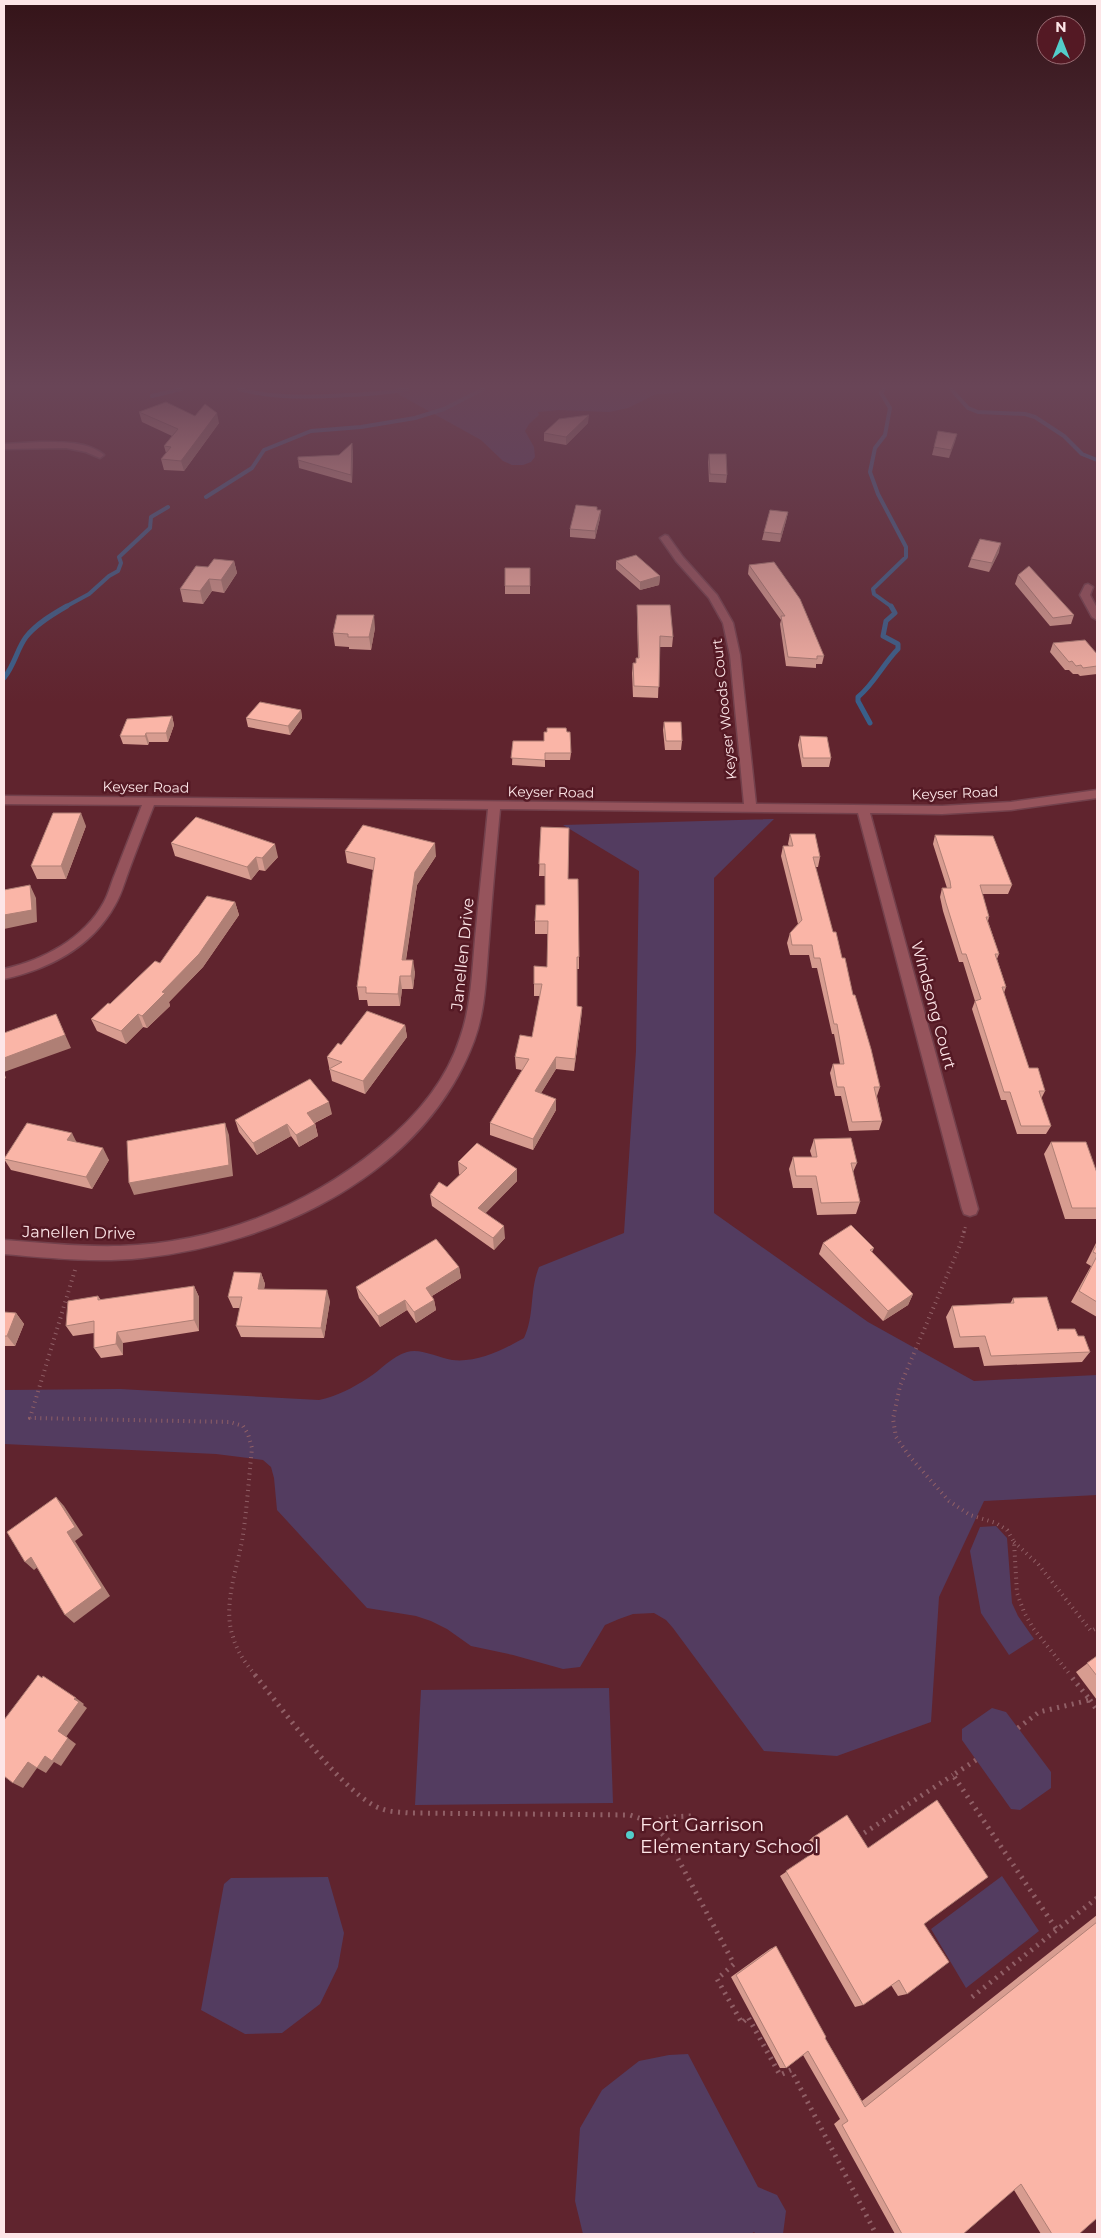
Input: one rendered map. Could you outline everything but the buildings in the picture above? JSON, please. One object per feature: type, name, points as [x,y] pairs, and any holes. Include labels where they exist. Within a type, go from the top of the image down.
[{"type":"street","name":"Keyser Woods Court","points":[[665,538],[680,559],[713,597],[728,623],[735,655],[750,809]]},
{"type":"street","points":[[1088,586],[1085,596],[1097,617]]},
{"type":"street","name":"Keyser Road","points":[[4,800],[863,810],[979,809],[1041,803],[1097,794]]},
{"type":"street","points":[[4,974],[37,963],[61,952],[88,932],[100,918],[110,902],[149,802]]},
{"type":"street","name":"Janellen Drive","points":[[4,1247],[80,1253],[128,1252],[160,1249],[203,1241],[284,1215],[355,1175],[385,1152],[413,1125],[438,1094],[458,1064],[467,1041],[477,998],[494,806]]},
{"type":"street","name":"Windsong Court","points":[[863,810],[970,1209]]},
{"type":"path","points":[[970,1209],[961,1243],[900,1386],[893,1419],[896,1437],[910,1457],[949,1501],[970,1515],[996,1523],[1007,1530],[1014,1542],[1038,1564],[1091,1631],[1097,1628]]},
{"type":"path","points":[[75,1268],[30,1418],[230,1422],[243,1426],[248,1434],[252,1448],[243,1535],[232,1591],[230,1616],[232,1636],[242,1659],[333,1771],[358,1795],[381,1809],[409,1813],[630,1814],[651,1822],[668,1840],[734,1964],[717,1979],[742,2023],[748,2017],[780,2075],[790,2070],[876,2234]]},
{"type":"path","points":[[1014,1542],[1017,1593],[1024,1612],[1034,1628],[1097,1710]]},
{"type":"path","points":[[1018,1728],[1039,1712],[1090,1700]]},
{"type":"path","points":[[853,1841],[976,1760]]},
{"type":"path","points":[[954,1774],[1056,1930]]},
{"type":"path","points":[[651,1822],[670,1817],[691,1816]]},
{"type":"path","points":[[972,1997],[1097,1898]]},
{"type":"shaded area","points":[[774,819],[714,878],[714,1213],[868,1322],[974,1381],[1097,1375],[1097,1495],[984,1501],[939,1597],[931,1722],[837,1756],[764,1751],[673,1628],[666,1620],[654,1613],[633,1614],[605,1625],[580,1667],[563,1669],[471,1646],[447,1629],[431,1621],[416,1616],[367,1608],[277,1510],[271,1467],[263,1460],[216,1454],[4,1444],[4,1390],[120,1389],[319,1400],[332,1397],[351,1388],[373,1375],[396,1357],[407,1352],[424,1352],[452,1360],[471,1360],[499,1351],[524,1338],[530,1320],[534,1285],[539,1267],[624,1233],[636,1051],[639,871],[563,825]]},
{"type":"shaded area","points":[[996,1526],[1007,1538],[1012,1603],[1018,1616],[1034,1639],[1009,1655],[981,1613],[970,1551],[980,1527]]},
{"type":"shaded area","points":[[609,1688],[613,1803],[415,1805],[421,1690]]},
{"type":"shaded area","points":[[992,1708],[1006,1712],[1051,1772],[1051,1788],[1020,1810],[1011,1809],[962,1740],[962,1729]]},
{"type":"shaded area","points":[[1002,1876],[1039,1931],[966,1988],[931,1929]]},
{"type":"shaded area","points":[[328,1877],[344,1933],[338,1967],[320,2004],[282,2033],[245,2034],[201,2010],[224,1884],[231,1878]]},
{"type":"shaded area","points":[[688,2054],[758,2187],[777,2195],[786,2211],[783,2234],[756,2234],[754,2232],[751,2234],[583,2234],[575,2201],[580,2128],[602,2090],[639,2061],[669,2055]]},
{"type":"waterway","points":[[206,497],[212,493]]},
{"type":"waterway","points":[[878,493],[906,547],[906,557],[873,589],[874,594],[891,606]]},
{"type":"waterway","points":[[65,607],[89,594],[109,576],[118,571],[121,563],[119,557],[150,528],[151,517],[168,507]]},
{"type":"waterway","points":[[4,678],[30,632],[67,606]]},
{"type":"waterway","points":[[870,723],[858,701],[858,697],[898,649],[898,644],[883,636],[886,621],[895,613],[891,606]]},
{"type":"place","name":"Fort Garrison Elementary School","points":[[630,1835]]}]
